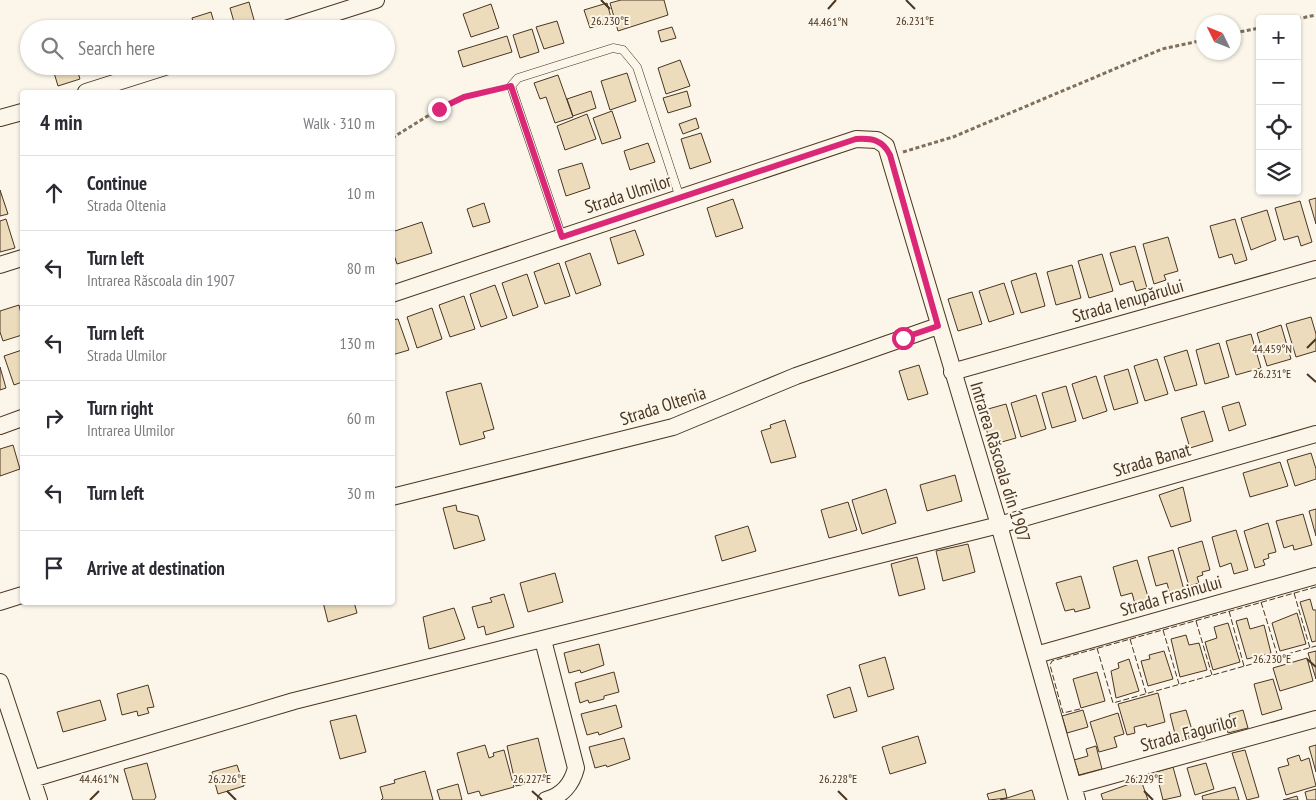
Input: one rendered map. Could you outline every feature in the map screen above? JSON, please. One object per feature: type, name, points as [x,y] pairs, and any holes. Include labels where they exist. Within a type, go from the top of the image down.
[{"type":"street","points":[[313,20],[376,0]]},
{"type":"street","points":[[92,90],[140,75]]},
{"type":"street","points":[[0,118],[20,113]]},
{"type":"street","name":"Strada Ulmilor","points":[[395,293],[856,139],[877,140]]},
{"type":"street","name":"Intrarea Răscoala din 1907","points":[[877,140],[886,146],[890,155],[938,326],[999,525],[1075,793]]},
{"type":"street","points":[[0,265],[20,259]]},
{"type":"street","name":"Strada Ienupărului","points":[[952,372],[1316,269]]},
{"type":"street","name":"Strada Oltenia","points":[[395,496],[673,427],[796,376],[938,326]]},
{"type":"street","points":[[0,426],[20,419]]},
{"type":"street","name":"Strada Banat","points":[[32,778],[294,701],[999,525],[1316,434]]},
{"type":"street","name":"Strada Frasinului","points":[[1036,655],[1316,576]]},
{"type":"street","points":[[0,602],[20,596]]},
{"type":"street","points":[[543,640],[576,768],[574,778],[560,794],[546,800]]},
{"type":"street","points":[[0,682],[39,800]]},
{"type":"street","name":"Strada Fagurilor","points":[[1075,793],[1316,719]]},
{"type":"lane","points":[[562,237],[511,86],[518,78],[613,48],[623,50],[637,67],[680,198]]},
{"type":"path","points":[[1301,18],[1316,15]]},
{"type":"path","points":[[1241,32],[1256,29]]},
{"type":"path","points":[[890,155],[954,137],[1162,49],[1196,42]]},
{"type":"path","points":[[395,136],[439,109],[464,97],[511,86]]},
{"type":"building","points":[[621,0],[664,0],[668,15],[618,31],[610,3]]},
{"type":"building","points":[[249,2],[254,20],[233,20],[230,8]]},
{"type":"building","points":[[607,3],[612,21],[590,28],[584,10]]},
{"type":"building","points":[[491,4],[499,28],[471,37],[463,14]]},
{"type":"building","points":[[211,12],[213,20],[193,20],[192,18]]},
{"type":"building","points":[[557,21],[564,43],[544,49],[536,27]]},
{"type":"building","points":[[672,27],[676,38],[661,42],[658,31]]},
{"type":"building","points":[[532,29],[539,52],[520,58],[513,35]]},
{"type":"building","points":[[507,36],[512,52],[463,67],[458,51]]},
{"type":"building","points":[[680,60],[690,86],[666,94],[658,68]]},
{"type":"building","points":[[627,73],[636,101],[610,110],[601,81]]},
{"type":"building","points":[[55,75],[79,75],[80,79],[58,86]]},
{"type":"building","points":[[558,75],[573,117],[555,123],[546,97],[540,99],[534,83]]},
{"type":"building","points":[[591,91],[596,108],[573,116],[567,99]]},
{"type":"building","points":[[687,91],[691,106],[668,113],[663,98]]},
{"type":"building","points":[[612,111],[621,138],[602,144],[593,118]]},
{"type":"building","points":[[587,114],[596,139],[565,150],[557,126]]},
{"type":"building","points":[[696,118],[699,128],[683,134],[679,124]]},
{"type":"building","points":[[701,133],[711,162],[690,169],[681,139]]},
{"type":"building","points":[[648,143],[655,162],[630,170],[624,151]]},
{"type":"building","points":[[582,163],[590,188],[566,196],[558,170]]},
{"type":"building","points":[[0,190],[8,214],[0,216]]},
{"type":"building","points":[[1316,198],[1316,224],[1309,200]]},
{"type":"building","points":[[733,199],[743,228],[716,237],[707,208]]},
{"type":"building","points":[[1300,201],[1312,242],[1301,246],[1298,236],[1284,240],[1275,208]]},
{"type":"building","points":[[484,203],[490,222],[473,227],[467,209]]},
{"type":"building","points":[[1267,210],[1276,240],[1251,250],[1241,218]]},
{"type":"building","points":[[6,219],[15,248],[0,252],[0,221]]},
{"type":"building","points":[[1235,219],[1247,260],[1235,264],[1232,254],[1219,258],[1210,226]]},
{"type":"building","points":[[422,222],[432,253],[397,264],[395,258],[395,231]]},
{"type":"building","points":[[635,230],[644,255],[618,264],[610,238]]},
{"type":"building","points":[[1168,237],[1178,271],[1164,275],[1166,280],[1154,284],[1143,244]]},
{"type":"building","points":[[1135,246],[1147,288],[1136,291],[1133,281],[1120,285],[1110,253]]},
{"type":"building","points":[[590,253],[601,285],[576,294],[565,262]]},
{"type":"building","points":[[1102,254],[1113,291],[1089,298],[1078,261]]},
{"type":"building","points":[[559,263],[570,296],[545,304],[534,272]]},
{"type":"building","points":[[1072,265],[1081,298],[1056,305],[1047,272]]},
{"type":"building","points":[[1036,273],[1045,306],[1021,313],[1011,281]]},
{"type":"building","points":[[527,274],[538,307],[513,316],[502,283]]},
{"type":"building","points":[[1004,283],[1014,314],[989,322],[979,291]]},
{"type":"building","points":[[495,285],[507,318],[481,327],[470,294]]},
{"type":"building","points":[[972,292],[982,324],[958,331],[948,299]]},
{"type":"building","points":[[464,296],[475,329],[450,337],[439,305]]},
{"type":"building","points":[[19,305],[20,336],[3,341],[0,332],[0,311]]},
{"type":"building","points":[[432,308],[442,339],[417,348],[407,317]]},
{"type":"building","points":[[1311,317],[1316,334],[1316,351],[1296,357],[1286,324]]},
{"type":"building","points":[[398,319],[409,350],[395,354],[395,320]]},
{"type":"building","points":[[1281,325],[1291,359],[1267,366],[1257,333]]},
{"type":"building","points":[[1251,334],[1261,368],[1236,375],[1226,341]]},
{"type":"building","points":[[1219,343],[1229,377],[1205,384],[1196,350]]},
{"type":"building","points":[[1187,350],[1197,385],[1175,391],[1164,357]]},
{"type":"building","points":[[20,351],[20,383],[14,385],[4,356]]},
{"type":"building","points":[[1157,359],[1168,394],[1145,401],[1134,366]]},
{"type":"building","points":[[919,365],[928,394],[908,400],[899,371]]},
{"type":"building","points":[[0,367],[6,388],[0,390]]},
{"type":"building","points":[[1128,369],[1138,403],[1114,410],[1104,376]]},
{"type":"building","points":[[1096,376],[1107,411],[1083,419],[1072,384]]},
{"type":"building","points":[[481,383],[494,429],[483,432],[485,438],[460,445],[446,392]]},
{"type":"building","points":[[1066,386],[1076,421],[1052,428],[1042,393]]},
{"type":"building","points":[[1036,395],[1046,429],[1021,437],[1011,403]]},
{"type":"building","points":[[1239,402],[1246,425],[1229,431],[1222,407]]},
{"type":"building","points":[[1006,404],[1016,438],[991,445],[981,411]]},
{"type":"building","points":[[1204,411],[1213,441],[1190,448],[1181,418]]},
{"type":"building","points":[[785,420],[796,457],[771,463],[761,431],[771,428],[770,425]]},
{"type":"building","points":[[13,445],[20,469],[0,476],[0,449]]},
{"type":"building","points":[[1311,453],[1316,469],[1316,479],[1295,486],[1287,460]]},
{"type":"building","points":[[1280,462],[1288,486],[1250,497],[1243,473]]},
{"type":"building","points":[[955,475],[962,501],[927,511],[920,485]]},
{"type":"building","points":[[1183,487],[1191,521],[1171,527],[1159,495]]},
{"type":"building","points":[[886,489],[896,523],[862,534],[852,500]]},
{"type":"building","points":[[848,502],[857,530],[829,538],[821,510]]},
{"type":"building","points":[[456,505],[457,511],[478,516],[485,540],[454,549],[443,508]]},
{"type":"building","points":[[1316,509],[1316,536],[1309,511]]},
{"type":"building","points":[[1303,514],[1312,545],[1294,550],[1293,545],[1284,548],[1276,521]]},
{"type":"building","points":[[1268,523],[1276,552],[1268,554],[1269,558],[1263,560],[1265,565],[1255,568],[1244,531]]},
{"type":"building","points":[[748,526],[756,551],[722,561],[715,536]]},
{"type":"building","points":[[1236,530],[1248,570],[1234,574],[1231,563],[1220,567],[1212,537]]},
{"type":"building","points":[[1202,541],[1210,570],[1202,572],[1203,575],[1197,577],[1199,583],[1189,586],[1178,548]]},
{"type":"building","points":[[968,544],[975,572],[943,581],[936,551]]},
{"type":"building","points":[[1173,550],[1184,590],[1170,594],[1167,583],[1156,586],[1148,557]]},
{"type":"building","points":[[917,557],[925,589],[899,596],[891,564]]},
{"type":"building","points":[[1137,560],[1149,600],[1135,604],[1132,593],[1121,596],[1113,567]]},
{"type":"building","points":[[555,573],[563,602],[528,612],[520,583]]},
{"type":"building","points":[[1081,576],[1090,608],[1075,612],[1074,609],[1065,611],[1056,583]]},
{"type":"building","points":[[504,594],[514,627],[486,635],[484,626],[478,628],[472,607],[492,602],[490,598]]},
{"type":"building","points":[[1310,599],[1313,610],[1316,610],[1316,641],[1312,642],[1300,602]]},
{"type":"building","points":[[324,605],[355,605],[357,613],[328,622]]},
{"type":"building","points":[[454,608],[465,639],[429,649],[423,617]]},
{"type":"building","points":[[1297,613],[1306,644],[1280,651],[1272,623]]},
{"type":"building","points":[[1247,618],[1250,629],[1264,625],[1271,653],[1247,659],[1236,621]]},
{"type":"building","points":[[1228,623],[1240,662],[1213,670],[1205,642],[1217,638],[1214,627]]},
{"type":"building","points":[[1186,635],[1189,645],[1199,643],[1207,670],[1180,677],[1171,639]]},
{"type":"building","points":[[599,644],[604,665],[581,673],[580,670],[569,673],[564,653]]},
{"type":"building","points":[[1164,651],[1173,679],[1148,686],[1141,661],[1150,659],[1149,655]]},
{"type":"building","points":[[1316,651],[1316,679],[1308,653]]},
{"type":"building","points":[[885,657],[894,689],[868,697],[859,665]]},
{"type":"building","points":[[1307,658],[1313,681],[1280,691],[1273,668]]},
{"type":"building","points":[[1129,659],[1139,691],[1116,698],[1111,671],[1119,668],[1118,663]]},
{"type":"building","points":[[614,672],[619,692],[604,696],[604,699],[589,703],[588,700],[580,703],[575,683]]},
{"type":"building","points":[[1097,672],[1105,701],[1081,708],[1073,679]]},
{"type":"building","points":[[1273,679],[1282,709],[1262,715],[1254,684]]},
{"type":"building","points":[[148,685],[154,707],[147,708],[149,713],[138,716],[137,711],[122,715],[117,694]]},
{"type":"building","points":[[850,687],[857,711],[834,718],[827,695]]},
{"type":"building","points":[[1158,693],[1165,722],[1147,727],[1146,724],[1134,727],[1135,733],[1127,735],[1118,704]]},
{"type":"building","points":[[100,700],[106,720],[63,732],[57,712]]},
{"type":"building","points":[[616,705],[622,727],[599,735],[598,732],[587,735],[581,714]]},
{"type":"building","points":[[1083,710],[1088,727],[1067,733],[1062,716]]},
{"type":"building","points":[[1186,710],[1192,730],[1188,731],[1189,739],[1177,742],[1170,714]]},
{"type":"building","points":[[1243,710],[1248,728],[1228,733],[1225,720],[1230,719],[1229,714]]},
{"type":"building","points":[[1118,713],[1124,734],[1114,737],[1117,747],[1099,752],[1090,722]]},
{"type":"building","points":[[356,715],[366,752],[340,759],[330,721]]},
{"type":"building","points":[[918,736],[926,763],[890,774],[882,747]]},
{"type":"building","points":[[538,738],[548,779],[516,786],[507,746]]},
{"type":"building","points":[[624,738],[630,759],[607,767],[606,765],[595,768],[589,747]]},
{"type":"building","points":[[485,745],[489,758],[494,756],[493,753],[504,750],[514,787],[481,796],[479,791],[468,794],[457,753]]},
{"type":"building","points":[[1316,745],[1316,772],[1309,747]]},
{"type":"building","points":[[1096,746],[1102,769],[1079,775],[1074,760],[1088,756],[1086,749]]},
{"type":"building","points":[[1245,750],[1259,797],[1247,800],[1232,753]]},
{"type":"building","points":[[1299,755],[1301,761],[1309,758],[1316,786],[1286,795],[1278,768],[1289,765],[1287,759]]},
{"type":"building","points":[[147,763],[156,797],[154,800],[133,800],[124,769]]},
{"type":"building","points":[[1206,763],[1214,789],[1195,795],[1187,768]]},
{"type":"building","points":[[237,765],[244,786],[218,794],[212,772]]},
{"type":"building","points":[[1173,767],[1181,796],[1163,800],[1156,772]]},
{"type":"building","points":[[425,771],[433,800],[381,800],[383,798],[380,787],[395,783],[394,780]]},
{"type":"building","points":[[1141,780],[1148,800],[1103,800],[1101,794]]},
{"type":"building","points":[[458,784],[462,800],[440,800],[437,790]]},
{"type":"building","points":[[1235,787],[1239,800],[1203,800],[1202,796]]},
{"type":"building","points":[[1005,789],[1007,798],[989,800],[987,794]]},
{"type":"building","points":[[1316,789],[1316,800],[1307,800],[1305,792]]},
{"type":"building","points":[[1032,790],[1035,800],[1000,800],[1007,798]]},
{"type":"building","points":[[1297,796],[1298,800],[1283,800]]},
{"type":"fence","points":[[1080,709],[1063,713],[1050,665],[1052,661],[1316,587]]},
{"type":"fence","points":[[1294,593],[1310,648]]},
{"type":"fence","points":[[1261,602],[1278,657]]},
{"type":"fence","points":[[1229,611],[1244,666]]},
{"type":"fence","points":[[1196,621],[1212,675]]},
{"type":"fence","points":[[1163,630],[1179,684]]},
{"type":"fence","points":[[1130,639],[1146,693]]},
{"type":"fence","points":[[1097,648],[1113,703],[1316,646]]},
{"type":"route","points":[[439,109],[464,97],[511,86],[562,237],[856,139],[868,138],[877,140],[886,146],[890,155],[938,326],[903,338]]}]
